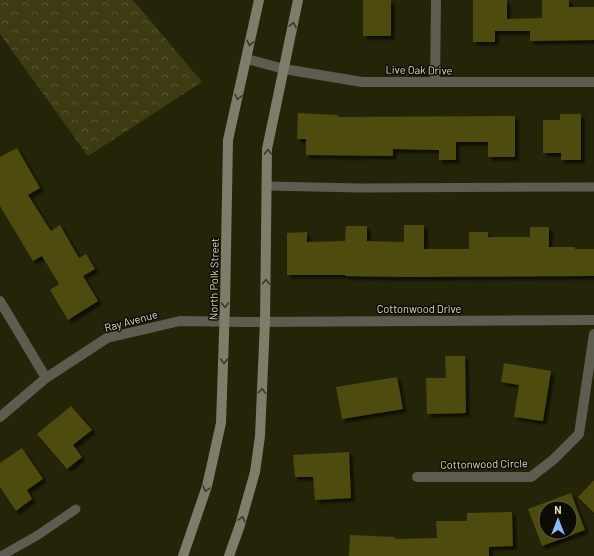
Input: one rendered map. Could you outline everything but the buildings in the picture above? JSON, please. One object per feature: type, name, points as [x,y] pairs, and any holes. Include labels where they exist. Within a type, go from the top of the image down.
[{"type":"main road","name":"North Polk Street","points":[[183,556],[206,486],[221,423],[225,322],[228,140],[259,0]]},
{"type":"main road","points":[[229,556],[240,525],[255,472],[260,436],[265,321],[268,149],[298,0]]},
{"type":"street","points":[[435,82],[436,0]]},
{"type":"street","name":"Live Oak Drive","points":[[247,59],[284,69],[362,82],[594,82]]},
{"type":"street","points":[[0,301],[46,378]]},
{"type":"street","name":"Cottonwood Drive","points":[[244,322],[594,320]]},
{"type":"street","name":"Ray Avenue","points":[[0,417],[46,378],[107,338],[180,321],[244,322]]},
{"type":"street","name":"Cottonwood Circle","points":[[417,477],[531,477],[554,459],[579,434],[594,334]]},
{"type":"lane","points":[[268,186],[359,188],[594,187]]},
{"type":"lane","points":[[1,556],[38,535],[76,509]]},
{"type":"green space","points":[[0,0],[133,0],[202,82],[88,156],[0,34]]}]
